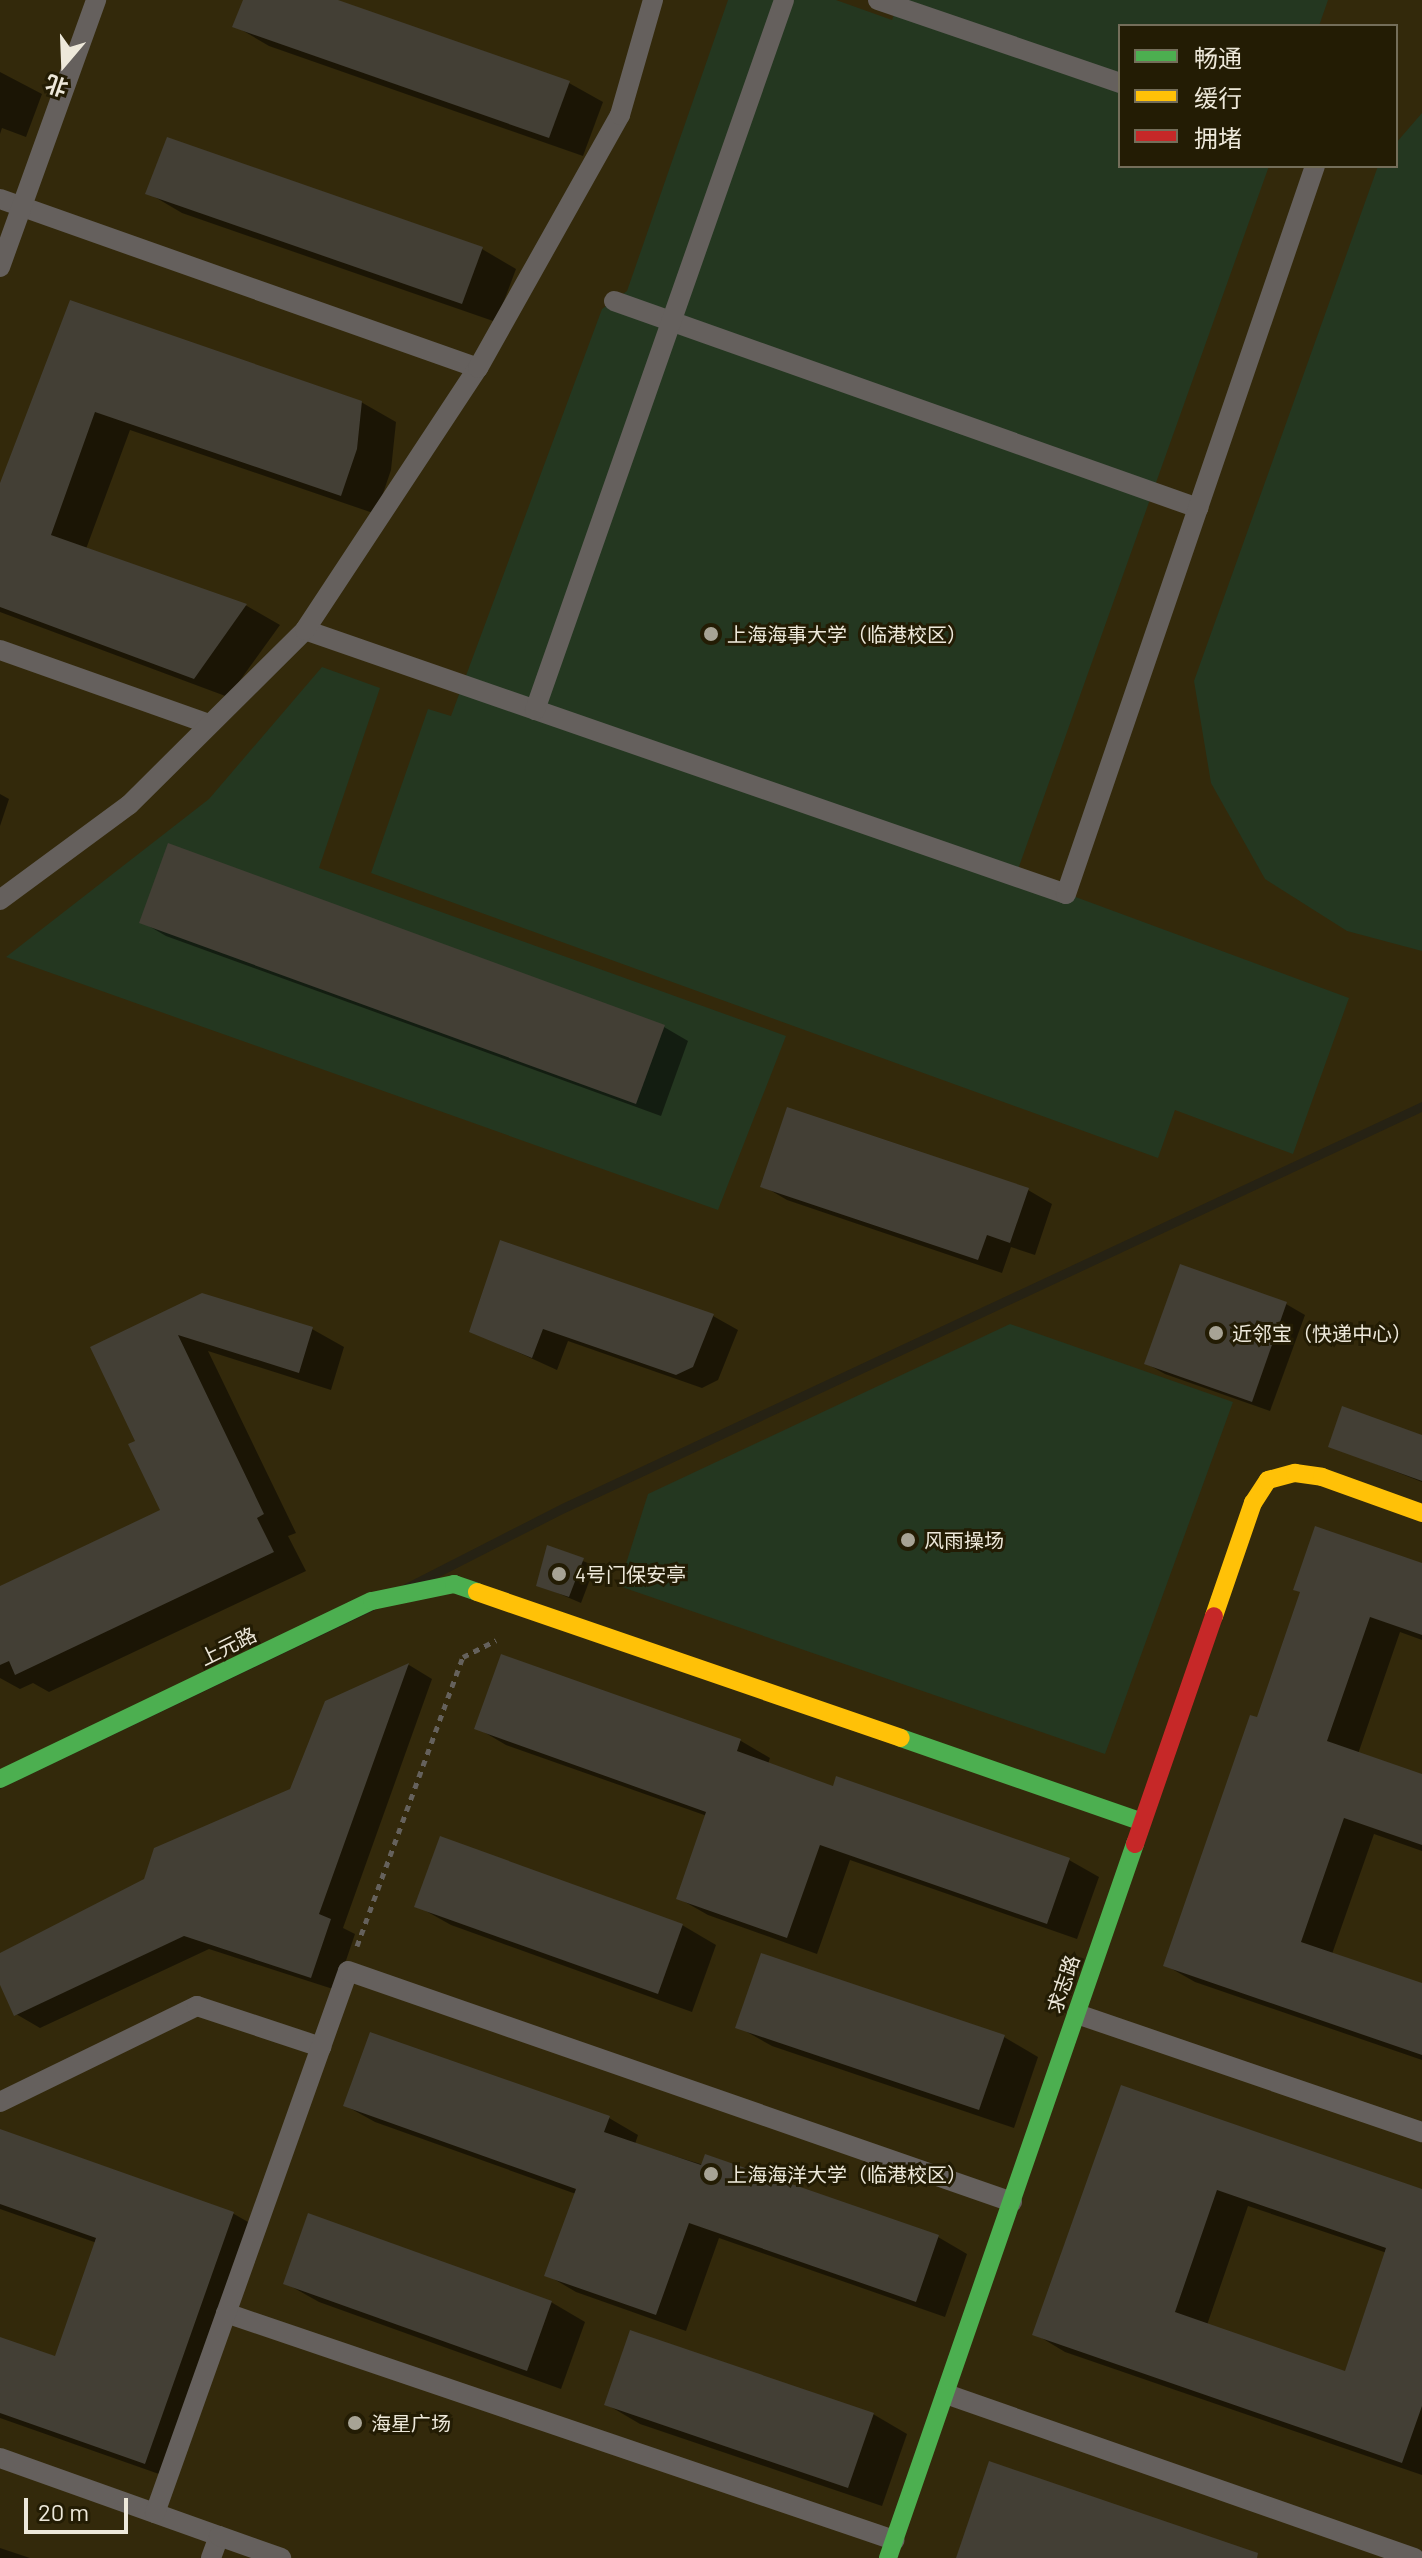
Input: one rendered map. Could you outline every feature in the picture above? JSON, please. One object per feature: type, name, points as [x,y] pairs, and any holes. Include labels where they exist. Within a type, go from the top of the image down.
[{"type":"street","name":"求志路","points":[[891,2549],[1253,1503],[1268,1480],[1295,1473],[1322,1477],[1422,1513]]},
{"type":"street","name":"上元路","points":[[0,1779],[372,1601],[454,1584],[1142,1822]]},
{"type":"lane","points":[[0,267],[96,0]]},
{"type":"lane","points":[[0,900],[129,805],[305,630],[478,368],[620,115],[653,0]]},
{"type":"lane","points":[[535,710],[784,0]]},
{"type":"lane","points":[[878,0],[1118,82]]},
{"type":"lane","points":[[305,630],[1066,894],[1314,168]]},
{"type":"lane","points":[[0,199],[478,368]]},
{"type":"lane","points":[[614,301],[1198,508]]},
{"type":"lane","points":[[0,650],[209,724]]},
{"type":"lane","points":[[155,2513],[348,1971],[1012,2202]]},
{"type":"lane","points":[[0,2102],[197,2006],[321,2047]]},
{"type":"lane","points":[[1077,2014],[1422,2132]]},
{"type":"lane","points":[[226,2313],[891,2549]]},
{"type":"lane","points":[[946,2394],[1414,2558]]},
{"type":"lane","points":[[0,2458],[281,2558]]},
{"type":"lane","points":[[211,2558],[219,2536]]},
{"type":"path","points":[[348,1971],[463,1657]]},
{"type":"shaded area","name":"上海海事大学（临港校区）","points":[[0,0],[1422,0],[1422,1102],[562,1504],[372,1601],[0,1779]]},
{"type":"shaded area","name":"上海海洋大学（临港校区）","points":[[1422,1112],[1422,2558],[0,2558],[0,1789],[373,1611],[563,1514]]},
{"type":"green space","points":[[728,0],[836,0],[892,20],[899,0],[1328,0],[1320,24],[1118,24],[1118,168],[1268,168],[1016,875],[1349,998],[1293,1154],[1175,1110],[1158,1158],[371,873],[428,709],[451,716],[602,309],[627,291]]},
{"type":"green space","points":[[1422,113],[1422,951],[1347,931],[1265,879],[1211,783],[1194,681],[1377,168],[1398,168],[1398,141]]},
{"type":"green space","points":[[322,667],[380,688],[319,868],[786,1036],[718,1210],[6,957],[209,799]]},
{"type":"green space","name":"风雨操场","points":[[1010,1324],[1233,1402],[1105,1754],[619,1586],[648,1494]]},
{"type":"building","points":[[243,0],[338,0],[570,81],[549,138],[232,27]]},
{"type":"building","points":[[167,137],[483,247],[462,304],[145,194]]},
{"type":"building","points":[[70,300],[362,401],[357,449],[341,496],[95,412],[51,535],[247,604],[194,679],[0,607],[0,483]]},
{"type":"building","points":[[168,843],[665,1025],[636,1104],[139,923]]},
{"type":"building","points":[[787,1107],[1029,1188],[1010,1243],[987,1235],[978,1260],[760,1187]]},
{"type":"building","points":[[500,1240],[714,1314],[693,1367],[676,1375],[543,1329],[532,1358],[469,1332]]},
{"type":"building","name":"近邻宝（快递中心）","points":[[1180,1264],[1287,1302],[1252,1402],[1144,1364]]},
{"type":"building","points":[[202,1293],[313,1327],[299,1373],[178,1335],[264,1514],[257,1518],[274,1552],[15,1675],[9,1661],[0,1665],[0,1586],[160,1510],[128,1444],[135,1441],[90,1347]]},
{"type":"building","points":[[1342,1406],[1422,1435],[1422,1481],[1328,1447]]},
{"type":"building","points":[[1315,1526],[1422,1563],[1422,1635],[1370,1617],[1327,1741],[1422,1774],[1422,1845],[1344,1818],[1301,1942],[1422,1983],[1422,2055],[1163,1966],[1250,1715],[1257,1717],[1300,1592],[1293,1590]]},
{"type":"building","name":"4号门保安亭","points":[[547,1545],[584,1558],[569,1597],[536,1586]]},
{"type":"building","points":[[501,1654],[741,1739],[737,1751],[833,1786],[836,1776],[1070,1858],[1047,1924],[820,1845],[787,1938],[676,1899],[706,1812],[474,1729]]},
{"type":"building","points":[[409,1663],[319,1914],[331,1919],[311,1978],[184,1936],[14,2016],[0,1985],[0,1953],[144,1879],[154,1848],[290,1789],[325,1701]]},
{"type":"building","points":[[440,1836],[683,1924],[658,1994],[414,1907]]},
{"type":"building","points":[[761,1953],[1005,2035],[979,2110],[735,2028]]},
{"type":"building","points":[[370,2032],[610,2116],[604,2132],[701,2165],[705,2154],[939,2235],[916,2302],[689,2223],[656,2315],[544,2276],[576,2189],[343,2106]]},
{"type":"building","points":[[1121,2085],[1422,2189],[1422,2406],[1402,2463],[1032,2335]],"holes":[[[1217,2190],[1386,2248],[1345,2371],[1175,2312]]]},
{"type":"building","points":[[0,2129],[234,2212],[145,2464],[0,2413],[0,2337],[55,2356],[96,2238],[0,2204]]},
{"type":"building","points":[[308,2213],[552,2301],[527,2371],[283,2284]]},
{"type":"building","points":[[630,2330],[874,2413],[848,2488],[604,2405]]},
{"type":"building","points":[[989,2461],[1258,2553],[1257,2558],[956,2558]]},
{"type":"traffic: fast","points":[[0,1779],[372,1601],[454,1584],[477,1592]]},
{"type":"traffic: fast","points":[[901,1738],[1142,1822]]},
{"type":"traffic: fast","points":[[888,2558],[1135,1844]]},
{"type":"traffic: slow","points":[[1214,1616],[1253,1503],[1268,1480],[1295,1473],[1322,1477],[1422,1513]]},
{"type":"traffic: slow","points":[[477,1592],[901,1738]]},
{"type":"traffic: jam","points":[[1135,1844],[1214,1616]]},
{"type":"place","name":"上海海事大学（临港校区）","points":[[711,634]]},
{"type":"place","name":"近邻宝（快递中心）","points":[[1216,1333]]},
{"type":"place","name":"风雨操场","points":[[908,1540]]},
{"type":"place","name":"4号门保安亭","points":[[559,1574]]},
{"type":"place","name":"上海海洋大学（临港校区）","points":[[711,2174]]},
{"type":"place","name":"海星广场","points":[[355,2423]]}]
